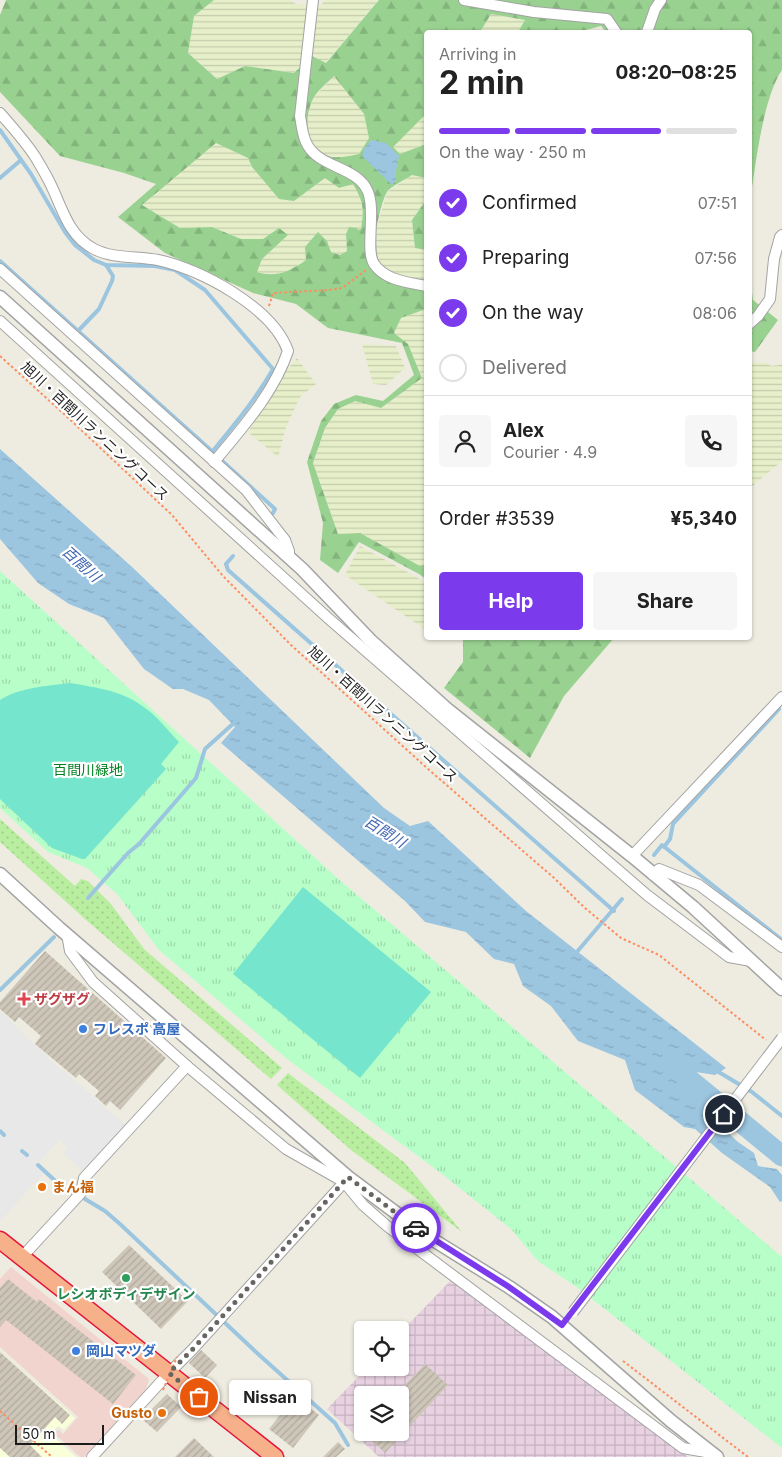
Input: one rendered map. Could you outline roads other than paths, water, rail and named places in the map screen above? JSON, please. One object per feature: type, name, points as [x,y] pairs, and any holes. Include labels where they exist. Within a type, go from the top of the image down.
[{"type":"highway","points":[[0,1240],[275,1457]]},
{"type":"street","points":[[313,0],[300,116],[303,135],[308,147],[322,159],[362,182],[368,192],[371,202],[371,252],[373,263],[381,272],[392,278],[424,286]]},
{"type":"street","points":[[464,0],[534,12],[606,19],[614,30]]},
{"type":"street","points":[[648,30],[655,9],[661,0]]},
{"type":"street","points":[[0,113],[34,155],[49,182],[70,228],[81,240],[95,250],[116,255],[158,260],[210,278],[266,318],[286,343],[288,351],[277,376],[248,421],[217,459]]},
{"type":"street","points":[[752,321],[770,299],[774,259],[782,235]]},
{"type":"street","points":[[0,269],[217,459],[246,490],[285,540],[289,550],[289,557]]},
{"type":"street","points":[[0,297],[311,577],[370,640],[448,710],[632,856],[712,923],[782,990]]},
{"type":"street","points":[[0,321],[328,618],[610,864],[647,895],[729,957],[751,961]]},
{"type":"street","points":[[632,856],[782,697]]},
{"type":"street","points":[[654,875],[659,869],[699,885],[782,947]]},
{"type":"street","points":[[0,874],[346,1179],[427,1236],[509,1287],[562,1325],[714,1455]]},
{"type":"street","points":[[67,934],[70,951],[94,982],[187,1066],[286,1149],[346,1179],[363,1205],[387,1226],[683,1448],[714,1455]]},
{"type":"street","points":[[562,1325],[782,1038]]},
{"type":"street","points":[[22,1257],[78,1196],[84,1178],[187,1066]]},
{"type":"street","points":[[92,1457],[221,1319],[346,1179]]},
{"type":"water","points":[[371,140],[386,143],[399,156],[396,180],[392,185],[362,156],[364,149]]},
{"type":"water","points":[[0,449],[131,566],[384,808],[410,826],[428,821],[526,911],[726,1068],[715,1075],[683,1070],[704,1098],[711,1117],[738,1142],[754,1153],[758,1166],[777,1169],[782,1175],[782,1201],[780,1202],[770,1187],[722,1153],[695,1129],[684,1127],[635,1090],[625,1060],[578,1041],[551,1006],[523,986],[514,964],[494,959],[466,932],[425,922],[405,901],[221,743],[235,727],[209,700],[183,689],[173,689],[144,669],[104,618],[69,604],[38,583],[0,539]]},
{"type":"waterway","points":[[0,130],[31,174],[65,232],[75,245],[94,260],[106,265],[155,266],[175,270],[205,290],[273,369],[252,401],[212,452]]},
{"type":"waterway","points":[[0,178],[21,160]]},
{"type":"waterway","points":[[0,261],[214,453]]},
{"type":"waterway","points":[[78,331],[99,309],[112,281],[113,276],[106,265]]},
{"type":"waterway","points":[[219,458],[275,509],[273,513]]},
{"type":"waterway","points":[[233,556],[226,564],[228,570],[614,911]]},
{"type":"waterway","points":[[664,847],[670,839],[673,824],[779,709]]},
{"type":"waterway","points":[[88,898],[128,853],[139,844],[196,778],[205,749],[235,722]]},
{"type":"waterway","points":[[654,855],[662,845],[782,940]]},
{"type":"waterway","points":[[576,953],[622,899]]},
{"type":"waterway","points":[[0,990],[54,937]]},
{"type":"waterway","name":"百間川","points":[[674,1067],[782,1156]]},
{"type":"waterway","points":[[717,1071],[752,1092],[782,1116]]},
{"type":"waterway","points":[[0,1131],[4,1135]]},
{"type":"waterway","points":[[22,1151],[27,1155]]},
{"type":"waterway","points":[[38,1165],[64,1189],[105,1211],[120,1224],[257,1353],[335,1423],[348,1445]]},
{"type":"place","name":"ザグザグ","points":[[24,999]]},
{"type":"place","name":"フレスポ 高屋","points":[[83,1029]]},
{"type":"place","name":"まん福","points":[[42,1187]]},
{"type":"place","name":"レシオボディデザイン","points":[[126,1278]]},
{"type":"place","name":"岡山マツダ","points":[[76,1351]]},
{"type":"place","name":"Nissan","points":[[199,1397]]},
{"type":"place","name":"Gusto","points":[[162,1413]]},
{"type":"park label","name":"百間川緑地","points":[[88,770]]}]
